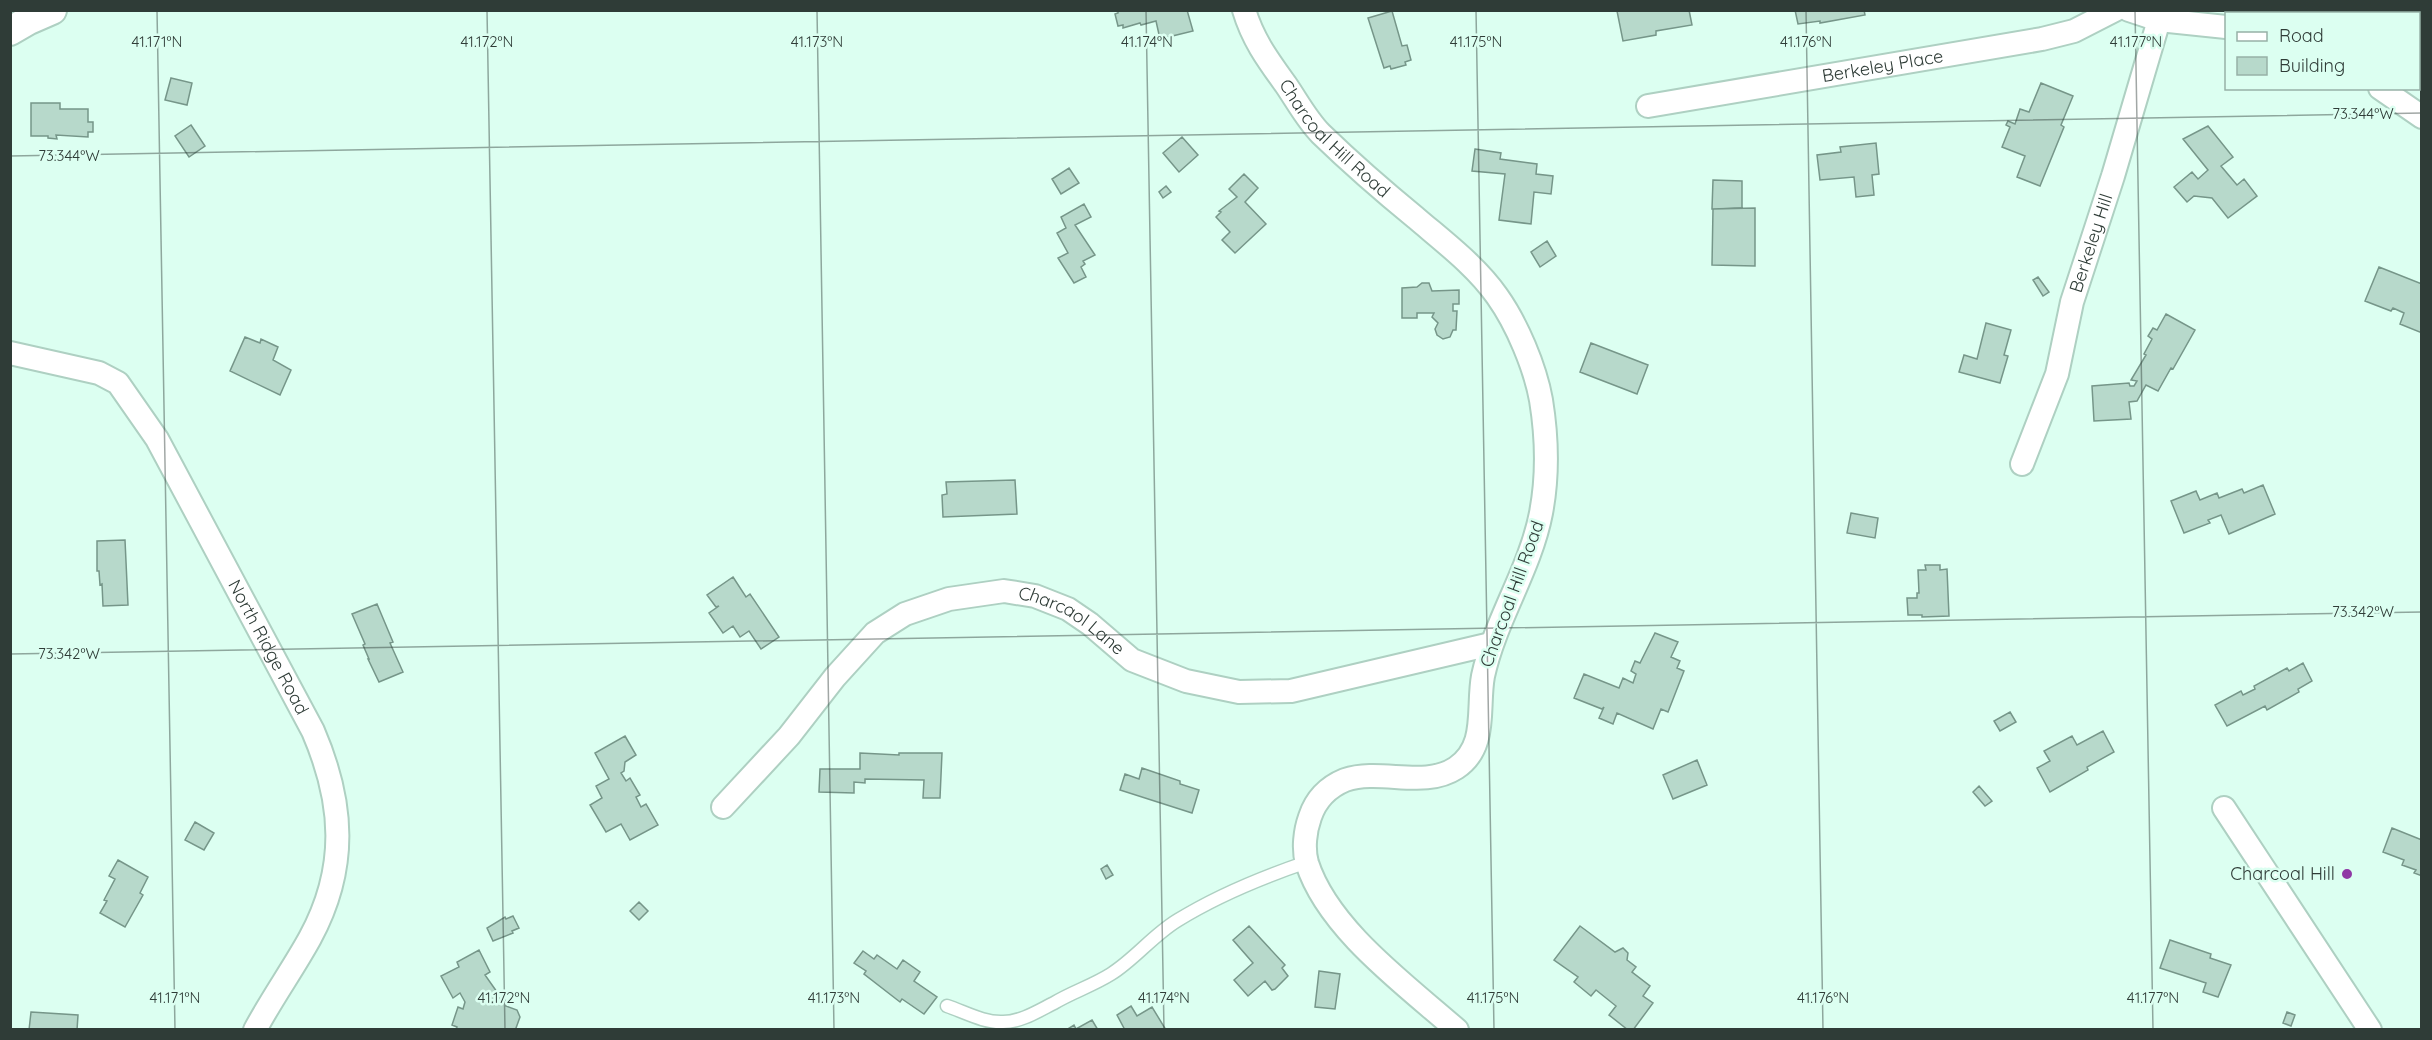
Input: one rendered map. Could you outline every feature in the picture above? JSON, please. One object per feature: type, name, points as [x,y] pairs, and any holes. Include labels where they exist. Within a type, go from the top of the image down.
[{"type":"street","points":[[10,31],[52,10]]},
{"type":"street","name":"Charcoal Hill Road","points":[[1244,10],[1252,35],[1318,131],[1384,192],[1449,247],[1497,296],[1513,324],[1535,373],[1541,399],[1546,440],[1545,485],[1541,516],[1491,644],[1482,681],[1477,741],[1469,757],[1456,768],[1440,776],[1360,777],[1332,787],[1322,795],[1309,819],[1305,844],[1306,862],[1329,907],[1350,933],[1457,1029]]},
{"type":"street","name":"Berkeley Place","points":[[1648,106],[2042,39],[2074,31],[2115,10]]},
{"type":"street","points":[[2129,10],[2159,20],[2225,27]]},
{"type":"street","name":"Berkeley Hill","points":[[2022,464],[2057,374],[2072,302],[2113,176],[2159,20]]},
{"type":"street","points":[[2383,90],[2421,117]]},
{"type":"street","name":"North Ridge Road","points":[[10,353],[99,373],[118,383],[157,440],[314,731],[322,752],[335,796],[338,841],[333,877],[324,910],[255,1029]]},
{"type":"street","name":"Charcaol Lane","points":[[723,807],[789,736],[835,677],[875,633],[905,614],[949,598],[1004,591],[1035,596],[1068,609],[1090,624],[1132,660],[1186,681],[1239,692],[1291,691],[1491,644]]},
{"type":"street","points":[[2224,808],[2370,1029]]},
{"type":"lane","points":[[947,1006],[988,1021],[1005,1023],[1024,1018],[1113,973],[1157,934],[1180,919],[1237,890],[1306,862]]},
{"type":"building","points":[[1118,10],[1187,10],[1193,31],[1160,39],[1156,21],[1123,28],[1123,25],[1118,26],[1115,14]]},
{"type":"building","points":[[1689,10],[1692,25],[1656,31],[1656,35],[1623,41],[1617,11]]},
{"type":"building","points":[[1795,10],[1864,10],[1865,15],[1820,23],[1820,21],[1798,24]]},
{"type":"building","points":[[1392,11],[1402,46],[1407,45],[1411,60],[1405,62],[1406,65],[1391,69],[1390,66],[1384,68],[1368,18]]},
{"type":"building","points":[[171,78],[192,83],[187,105],[165,100]]},
{"type":"building","points":[[2041,83],[2073,96],[2061,125],[2064,127],[2040,186],[2017,177],[2025,156],[2002,147],[2010,127],[2006,125],[2008,121],[2015,124],[2020,109],[2029,112]]},
{"type":"building","points":[[31,103],[60,103],[60,109],[88,109],[88,122],[93,122],[93,132],[88,132],[88,137],[56,135],[57,139],[48,138],[48,136],[31,136]]},
{"type":"building","points":[[191,125],[205,146],[189,157],[175,136]]},
{"type":"building","points":[[2208,126],[2233,157],[2221,166],[2237,185],[2244,179],[2257,196],[2228,218],[2212,198],[2194,196],[2187,202],[2174,187],[2192,172],[2198,179],[2208,170],[2183,139]]},
{"type":"building","points":[[1182,137],[1198,155],[1179,172],[1163,153]]},
{"type":"building","points":[[1876,143],[1879,174],[1872,175],[1874,195],[1856,197],[1854,177],[1820,180],[1817,155],[1841,152],[1840,147]]},
{"type":"building","points":[[1475,149],[1501,153],[1500,159],[1537,164],[1536,174],[1553,176],[1551,194],[1534,192],[1531,224],[1499,220],[1505,174],[1472,171]]},
{"type":"building","points":[[1069,168],[1079,183],[1061,194],[1052,179]]},
{"type":"building","points":[[1244,174],[1258,188],[1245,202],[1266,224],[1235,253],[1222,240],[1230,232],[1216,217],[1221,212],[1219,211],[1237,197],[1229,189]]},
{"type":"building","points":[[1713,180],[1742,181],[1742,208],[1712,209]]},
{"type":"building","points":[[1166,186],[1171,192],[1163,198],[1159,192]]},
{"type":"building","points":[[1084,204],[1091,217],[1075,225],[1095,255],[1083,261],[1085,264],[1081,267],[1086,277],[1074,283],[1058,258],[1068,253],[1057,233],[1066,228],[1061,217]]},
{"type":"building","points":[[1755,208],[1755,266],[1712,265],[1713,209]]},
{"type":"building","points":[[1547,241],[1556,256],[1540,267],[1531,252]]},
{"type":"building","points":[[2379,267],[2422,284],[2422,333],[2400,324],[2404,313],[2393,308],[2391,311],[2365,301]]},
{"type":"building","points":[[2038,277],[2049,292],[2043,296],[2033,280]]},
{"type":"building","points":[[1422,283],[1429,283],[1432,291],[1459,290],[1459,304],[1453,304],[1453,311],[1457,311],[1456,330],[1453,330],[1450,337],[1443,339],[1437,335],[1435,329],[1438,323],[1432,317],[1434,313],[1417,313],[1417,318],[1402,318],[1402,288],[1417,287]]},
{"type":"building","points":[[2166,314],[2195,330],[2173,369],[2171,368],[2158,391],[2146,385],[2137,401],[2129,402],[2131,419],[2094,421],[2092,386],[2129,383],[2130,386],[2134,386],[2137,381],[2131,380],[2146,355],[2144,354],[2152,339],[2148,336],[2153,328],[2157,330]]},
{"type":"building","points":[[1986,323],[2011,330],[2004,355],[2008,356],[2000,383],[1959,372],[1964,355],[1977,359]]},
{"type":"building","points":[[245,337],[260,343],[261,339],[278,347],[273,360],[291,370],[280,395],[230,371]]},
{"type":"building","points":[[1591,343],[1648,365],[1637,394],[1580,372]]},
{"type":"building","points":[[1015,480],[1017,514],[943,517],[942,495],[947,494],[946,482]]},
{"type":"building","points":[[2263,485],[2275,514],[2229,534],[2221,515],[2208,520],[2210,523],[2184,533],[2171,501],[2196,491],[2200,500],[2217,493],[2219,498],[2242,489],[2244,493]]},
{"type":"building","points":[[1851,513],[1878,518],[1875,538],[1847,533]]},
{"type":"building","points":[[125,540],[128,605],[103,606],[102,584],[100,585],[99,571],[97,571],[97,541]]},
{"type":"building","points":[[1925,565],[1940,565],[1940,570],[1947,569],[1949,616],[1908,615],[1907,598],[1917,598],[1917,593],[1919,593],[1918,570],[1926,570]]},
{"type":"building","points":[[733,577],[746,597],[750,594],[779,637],[761,649],[749,631],[740,637],[733,626],[723,633],[709,613],[719,606],[716,607],[707,595]]},
{"type":"building","points":[[377,604],[403,672],[379,682],[352,614]]},
{"type":"building","points":[[1655,633],[1678,642],[1671,657],[1680,661],[1677,668],[1684,671],[1668,712],[1661,709],[1653,729],[1617,713],[1613,724],[1599,718],[1604,707],[1602,709],[1574,698],[1584,674],[1619,688],[1623,678],[1633,683],[1636,674],[1631,671],[1635,661],[1640,663]]},
{"type":"building","points":[[2303,663],[2312,681],[2298,689],[2299,692],[2267,710],[2265,706],[2227,726],[2215,705],[2241,691],[2243,695],[2255,689],[2254,686],[2287,668],[2289,671]]},
{"type":"building","points":[[2010,712],[2016,722],[2000,731],[1994,721]]},
{"type":"building","points":[[2103,731],[2114,752],[2050,792],[2037,768],[2050,761],[2044,751],[2072,736],[2077,745]]},
{"type":"building","points":[[625,736],[636,755],[625,762],[624,771],[621,773],[626,781],[630,778],[640,795],[636,797],[641,807],[646,804],[658,825],[630,840],[621,824],[606,832],[590,805],[602,798],[596,786],[609,779],[595,753]]},
{"type":"building","points":[[860,753],[899,755],[899,753],[942,753],[940,798],[923,798],[924,780],[865,779],[865,783],[854,782],[854,793],[819,792],[820,769],[860,769]]},
{"type":"building","points":[[1697,760],[1707,785],[1673,799],[1663,775]]},
{"type":"building","points":[[1142,768],[1199,790],[1192,813],[1120,790],[1125,774],[1139,779]]},
{"type":"building","points":[[1979,786],[1992,801],[1985,806],[1973,792]]},
{"type":"building","points":[[195,822],[214,833],[204,850],[185,840]]},
{"type":"building","points":[[2392,828],[2422,840],[2422,876],[2414,873],[2416,870],[2402,865],[2404,860],[2383,852]]},
{"type":"building","points":[[118,860],[148,877],[140,893],[143,895],[125,927],[100,913],[115,879],[109,876]]},
{"type":"building","points":[[1107,865],[1113,875],[1106,879],[1101,869]]},
{"type":"building","points":[[639,902],[648,911],[639,920],[630,911]]},
{"type":"building","points":[[513,916],[519,928],[493,941],[487,928],[505,917],[506,919]]},
{"type":"building","points":[[1249,926],[1285,965],[1282,968],[1288,976],[1272,990],[1265,981],[1248,996],[1234,980],[1253,963],[1233,940]]},
{"type":"building","points":[[1580,926],[1615,952],[1623,948],[1628,953],[1627,960],[1636,967],[1632,972],[1650,986],[1643,996],[1653,1003],[1633,1030],[1628,1030],[1609,1015],[1616,1006],[1596,990],[1591,996],[1574,982],[1578,977],[1554,960]]},
{"type":"building","points":[[2170,940],[2211,954],[2210,958],[2231,965],[2218,997],[2203,992],[2206,983],[2160,968]]},
{"type":"building","points":[[479,950],[490,972],[485,975],[497,992],[496,997],[507,1001],[506,1006],[517,1010],[520,1017],[514,1030],[456,1030],[457,1027],[452,1025],[458,1007],[463,1009],[465,1002],[460,993],[453,998],[441,976],[459,967],[457,962]]},
{"type":"building","points":[[863,951],[874,959],[877,955],[897,969],[903,960],[920,972],[914,981],[937,997],[924,1014],[902,999],[900,1002],[864,974],[866,971],[854,963]]},
{"type":"building","points":[[1319,971],[1340,974],[1335,1009],[1315,1007]]},
{"type":"building","points":[[1131,1006],[1137,1016],[1152,1007],[1166,1030],[1125,1030],[1117,1015]]},
{"type":"building","points":[[31,1012],[78,1015],[77,1030],[29,1030]]},
{"type":"building","points":[[2287,1012],[2295,1015],[2291,1026],[2283,1023]]},
{"type":"building","points":[[1092,1020],[1098,1030],[1066,1030],[1074,1025],[1076,1029]]},
{"type":"place","name":"Charcoal Hill","points":[[2347,874]]}]
